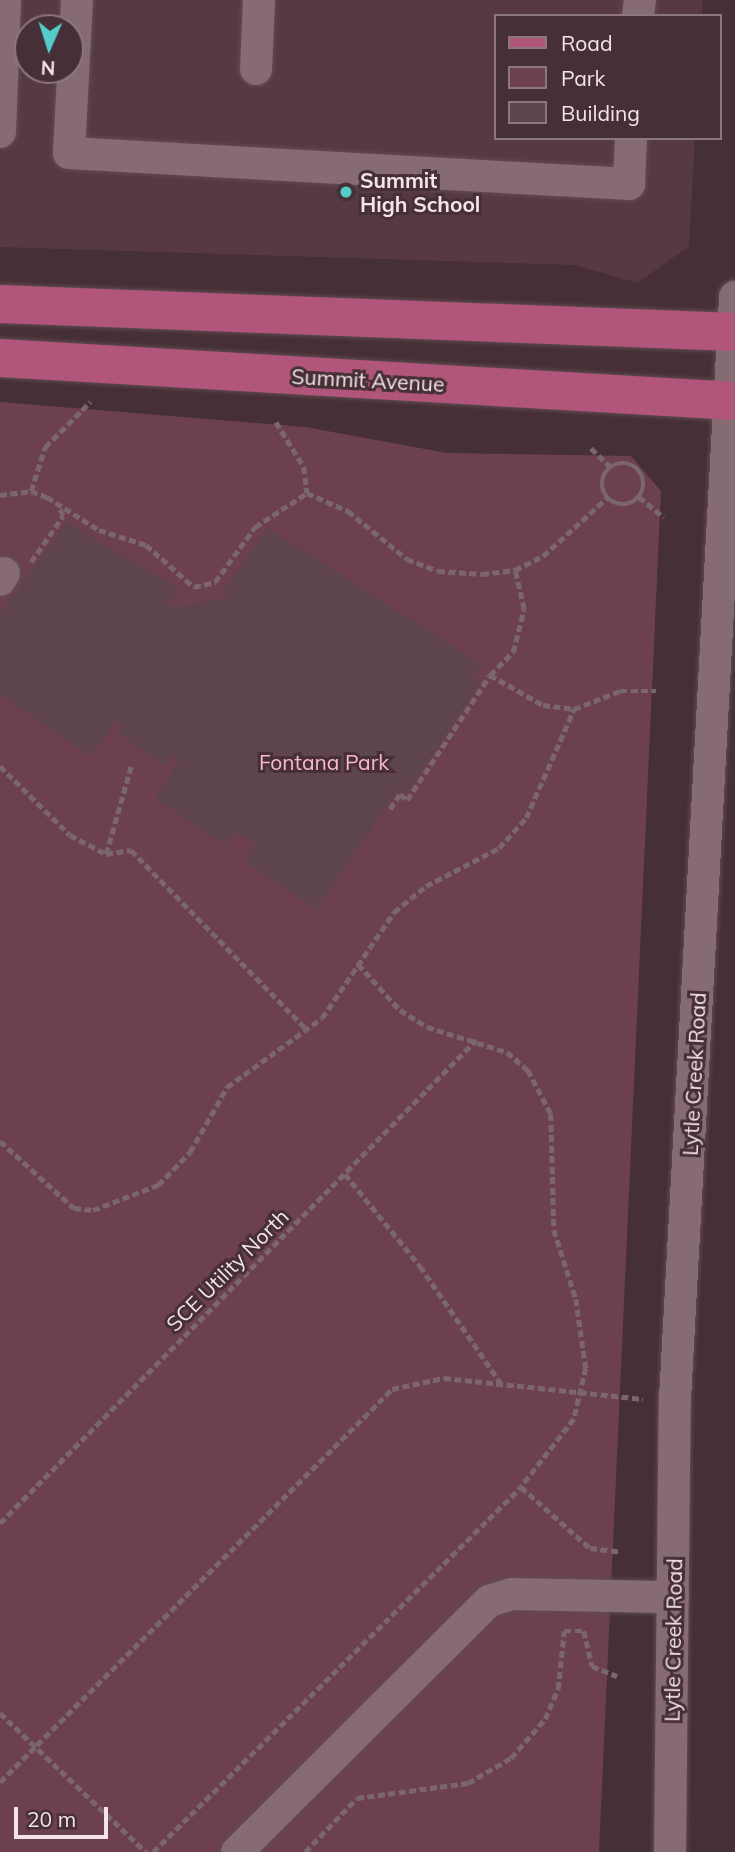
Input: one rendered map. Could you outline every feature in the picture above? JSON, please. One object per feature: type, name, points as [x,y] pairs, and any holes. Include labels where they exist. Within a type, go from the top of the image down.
[{"type":"main road","points":[[0,304],[734,320]]},
{"type":"main road","name":"Summit Avenue","points":[[0,358],[731,401]]},
{"type":"street","points":[[5,0],[14,47]]},
{"type":"street","points":[[256,69],[259,0]]},
{"type":"street","points":[[0,132],[14,67]]},
{"type":"street","points":[[71,84],[69,153],[629,184],[631,140]]},
{"type":"street","name":"Lytle Creek Road","points":[[670,1852],[676,1399],[734,320]]},
{"type":"street","points":[[237,1852],[489,1601],[512,1594],[673,1597]]},
{"type":"path","points":[[31,491],[45,447],[90,402]]},
{"type":"path","points":[[276,422],[304,467],[307,493]]},
{"type":"path","points":[[592,448],[611,467]]},
{"type":"path","points":[[625,463],[638,469],[644,482],[639,497],[625,505],[607,498],[602,478],[611,467],[625,463]]},
{"type":"path","points":[[0,495],[31,491],[99,530],[146,545],[194,587],[215,582],[255,527],[307,493]]},
{"type":"path","points":[[307,493],[348,511],[407,559],[438,571],[515,570],[543,555],[607,498]]},
{"type":"path","points":[[639,497],[664,517]]},
{"type":"path","points":[[390,809],[400,794],[407,800],[490,675],[513,652],[523,627],[515,570]]},
{"type":"path","points":[[490,675],[543,705],[574,709],[620,691],[656,691]]},
{"type":"path","points":[[0,1144],[74,1208],[122,1201],[176,1168],[227,1087],[322,1018],[394,912],[426,887],[499,848],[526,818],[574,709]]},
{"type":"path","points":[[0,766],[70,835],[106,854],[131,850],[306,1029]]},
{"type":"path","points":[[106,854],[131,766]]},
{"type":"path","points":[[153,1852],[521,1487],[559,1445],[583,1396],[585,1339],[554,1230],[551,1114],[528,1070],[476,1040],[427,1027],[400,1010],[358,964]]},
{"type":"path","name":"SCE Utility North","points":[[0,1523],[476,1040]]},
{"type":"path","points":[[345,1174],[420,1266],[502,1385]]},
{"type":"path","points":[[0,1782],[392,1389],[444,1378],[583,1396],[676,1399]]},
{"type":"path","points":[[521,1487],[590,1548],[621,1552]]},
{"type":"path","points":[[305,1852],[357,1798],[468,1783],[511,1758],[545,1719],[558,1689],[564,1631],[584,1631],[592,1666],[617,1676]]},
{"type":"path","points":[[0,1713],[38,1744],[146,1852]]},
{"type":"shaded area","name":"Summit High School","points":[[0,0],[703,0],[702,14],[494,14],[494,140],[695,140],[689,246],[638,283],[575,265],[0,247]]},
{"type":"green space","name":"Fontana Park","points":[[0,402],[305,427],[447,453],[631,456],[661,491],[599,1852],[0,1852]]},
{"type":"building","points":[[67,522],[178,589],[168,603],[175,607],[227,598],[224,589],[268,528],[482,665],[472,679],[480,685],[406,794],[399,788],[316,909],[244,861],[256,844],[235,831],[225,845],[155,798],[179,761],[172,756],[166,765],[117,733],[123,724],[116,720],[91,757],[0,694],[0,613]]},
{"type":"place","name":"Summit High School","points":[[346,192]]}]
